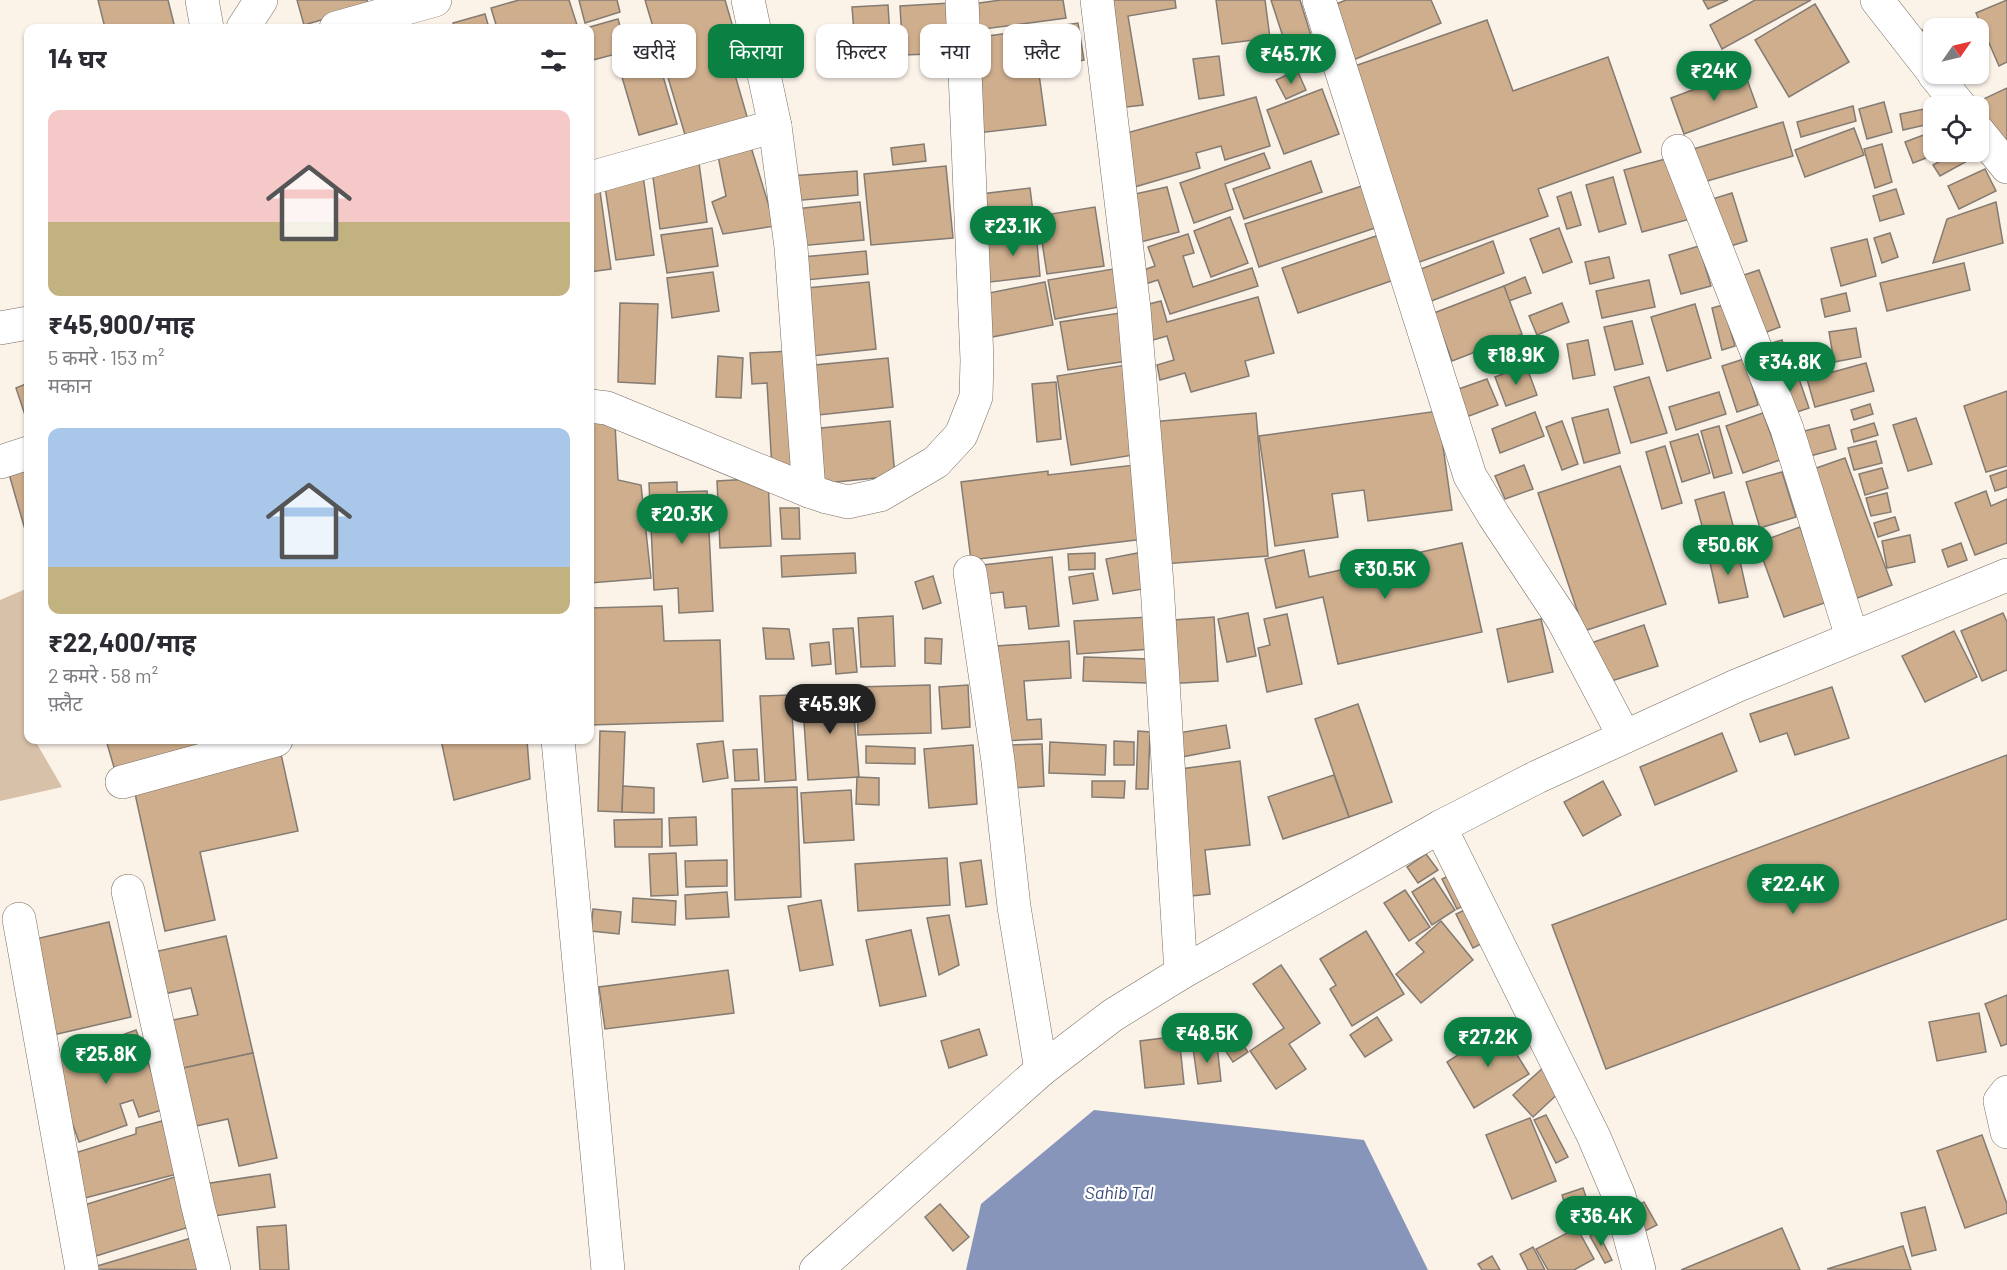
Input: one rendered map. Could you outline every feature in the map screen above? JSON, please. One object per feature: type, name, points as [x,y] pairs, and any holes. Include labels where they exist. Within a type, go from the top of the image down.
[{"type":"street","points":[[202,0],[206,24]]},
{"type":"street","points":[[246,24],[261,0]]},
{"type":"street","points":[[350,24],[435,0]]},
{"type":"street","points":[[748,0],[775,126],[791,247],[809,490]]},
{"type":"street","points":[[594,406],[607,408],[809,490],[849,502],[880,495],[936,462],[961,435],[976,397],[977,360],[962,0]]},
{"type":"street","points":[[1097,0],[1134,309],[1157,584],[1181,973]]},
{"type":"street","points":[[1319,0],[1470,476],[1563,620],[1624,736]]},
{"type":"street","points":[[1877,0],[1923,59]]},
{"type":"street","points":[[1943,84],[1952,96]]},
{"type":"street","points":[[594,177],[775,126]]},
{"type":"street","points":[[1989,144],[2007,167]]},
{"type":"street","points":[[1678,151],[1787,429],[1852,637]]},
{"type":"street","points":[[0,328],[24,324]]},
{"type":"street","points":[[0,462],[24,454]]},
{"type":"street","points":[[970,572],[996,740],[1014,907],[1041,1070]]},
{"type":"street","points":[[816,1270],[1041,1070],[1113,1015],[1181,973],[1440,827],[1537,777],[1624,736],[1852,637],[2007,575]]},
{"type":"street","points":[[122,782],[261,744]]},
{"type":"street","points":[[558,744],[608,1270]]},
{"type":"street","points":[[1440,827],[1594,1137],[1619,1196],[1639,1270]]},
{"type":"street","points":[[128,891],[214,1270]]},
{"type":"street","points":[[19,919],[82,1270]]},
{"type":"street","points":[[2007,1092],[2000,1101],[2007,1132]]},
{"type":"shaded area","points":[[24,590],[24,744],[37,744],[62,787],[0,801],[0,600]]},
{"type":"water","name":"Sahib Tal","points":[[1094,1110],[1364,1140],[1428,1270],[966,1270],[981,1204]]},
{"type":"building","points":[[98,0],[168,0],[174,24],[104,24]]},
{"type":"building","points":[[297,0],[367,0],[369,6],[307,24],[304,24]]},
{"type":"building","points":[[519,0],[569,0],[577,24],[496,24],[491,8]]},
{"type":"building","points":[[579,0],[617,0],[620,12],[585,23]]},
{"type":"building","points":[[645,0],[725,0],[732,24],[708,24],[708,78],[736,78],[748,120],[686,138],[668,78],[696,78],[696,24],[652,24]]},
{"type":"building","points":[[1001,0],[1063,0],[1066,18],[1003,24],[1003,26],[991,28],[991,24],[975,24],[972,4]]},
{"type":"building","points":[[1100,0],[1175,0],[1176,8],[1128,16],[1143,105],[1118,108]]},
{"type":"building","points":[[1216,0],[1265,0],[1270,38],[1222,44]]},
{"type":"building","points":[[1271,0],[1300,0],[1312,39],[1286,46]]},
{"type":"building","points":[[1346,0],[1431,0],[1441,23],[1351,61],[1329,7]]},
{"type":"building","points":[[1703,0],[1728,0],[1708,9]]},
{"type":"building","points":[[1755,0],[1811,0],[1722,49],[1710,25]]},
{"type":"building","points":[[2007,0],[2007,62],[1999,66],[1989,43],[1989,18],[1978,18],[1976,13]]},
{"type":"building","points":[[950,3],[951,24],[920,24],[920,54],[908,55],[908,24],[901,24],[900,6]]},
{"type":"building","points":[[1815,4],[1849,62],[1789,97],[1755,40]]},
{"type":"building","points":[[888,5],[889,24],[853,24],[852,7]]},
{"type":"building","points":[[485,14],[488,24],[453,24]]},
{"type":"building","points":[[618,19],[619,24],[612,24],[612,55],[594,60],[594,26]]},
{"type":"building","points":[[1487,20],[1513,91],[1608,57],[1641,152],[1538,189],[1548,216],[1411,265],[1349,68]]},
{"type":"building","points":[[1923,30],[1923,46],[1915,35]]},
{"type":"building","points":[[1003,34],[1003,78],[1040,78],[1046,125],[969,134],[968,78],[991,78],[991,36]]},
{"type":"building","points":[[1081,42],[1084,60],[1081,60]]},
{"type":"building","points":[[1219,56],[1224,95],[1199,99],[1193,59]]},
{"type":"building","points":[[1297,70],[1306,90],[1286,99],[1276,80]]},
{"type":"building","points":[[1744,71],[1757,107],[1684,134],[1671,98]]},
{"type":"building","points":[[622,78],[664,78],[677,124],[639,135]]},
{"type":"building","points":[[2007,88],[2007,165],[1989,127],[1989,96]]},
{"type":"building","points":[[1322,89],[1339,134],[1284,154],[1267,110]]},
{"type":"building","points":[[1256,97],[1270,146],[1225,160],[1221,146],[1196,153],[1200,168],[1131,188],[1116,136]]},
{"type":"building","points":[[1884,102],[1892,132],[1867,139],[1859,109]]},
{"type":"building","points":[[1853,106],[1856,121],[1801,137],[1797,122]]},
{"type":"building","points":[[1923,109],[1923,125],[1903,130],[1900,114]]},
{"type":"building","points":[[1783,122],[1793,156],[1697,184],[1687,151]]},
{"type":"building","points":[[1854,128],[1864,155],[1805,177],[1795,150]]},
{"type":"building","points":[[1923,135],[1923,159],[1913,163],[1905,142]]},
{"type":"building","points":[[924,144],[926,161],[893,165],[891,148]]},
{"type":"building","points":[[1882,144],[1892,182],[1875,188],[1864,149]]},
{"type":"building","points":[[751,147],[775,226],[723,234],[712,202],[726,196],[718,156]]},
{"type":"building","points":[[1264,153],[1270,168],[1225,184],[1233,209],[1194,223],[1180,183]]},
{"type":"building","points":[[1673,157],[1690,219],[1642,232],[1624,170]]},
{"type":"building","points":[[1311,161],[1322,192],[1244,219],[1233,189]]},
{"type":"building","points":[[1939,162],[1965,162],[1940,176],[1933,165]]},
{"type":"building","points":[[699,163],[707,222],[660,229],[652,170]]},
{"type":"building","points":[[946,166],[953,238],[871,245],[864,174]]},
{"type":"building","points":[[1985,169],[1996,191],[1959,209],[1948,186]]},
{"type":"building","points":[[857,171],[858,195],[792,201],[790,176]]},
{"type":"building","points":[[643,175],[654,255],[616,260],[604,180]]},
{"type":"building","points":[[1613,177],[1626,224],[1599,232],[1586,185]]},
{"type":"building","points":[[1365,185],[1378,227],[1259,267],[1245,224]]},
{"type":"building","points":[[1167,187],[1179,232],[1133,244],[1126,196]]},
{"type":"building","points":[[1030,188],[1034,220],[976,227],[972,195]]},
{"type":"building","points":[[1896,189],[1904,214],[1880,221],[1873,196]]},
{"type":"building","points":[[600,191],[611,269],[594,271],[594,192]]},
{"type":"building","points":[[1571,192],[1581,225],[1567,229],[1557,197]]},
{"type":"building","points":[[1732,193],[1747,241],[1721,249],[1706,201]]},
{"type":"building","points":[[860,202],[864,240],[799,246],[795,209]]},
{"type":"building","points":[[1996,202],[2003,243],[1933,263],[1947,219]]},
{"type":"building","points":[[1095,207],[1104,266],[1047,274],[1038,216]]},
{"type":"building","points":[[1230,217],[1248,263],[1211,277],[1194,231]]},
{"type":"building","points":[[712,228],[718,266],[667,273],[661,235]]},
{"type":"building","points":[[1559,228],[1572,262],[1543,273],[1530,239]]},
{"type":"building","points":[[1036,232],[1040,276],[990,282],[986,237]]},
{"type":"building","points":[[1890,233],[1898,257],[1882,263],[1874,238]]},
{"type":"building","points":[[1188,234],[1194,253],[1183,256],[1193,287],[1252,268],[1258,286],[1170,314],[1158,280],[1139,286],[1135,273],[1155,266],[1148,247]]},
{"type":"building","points":[[1379,235],[1394,280],[1298,313],[1282,268]]},
{"type":"building","points":[[1867,239],[1876,276],[1841,286],[1831,248]]},
{"type":"building","points":[[1493,241],[1504,273],[1421,305],[1411,273]]},
{"type":"building","points":[[1699,246],[1711,286],[1681,294],[1669,255]]},
{"type":"building","points":[[866,251],[868,274],[805,280],[802,257]]},
{"type":"building","points":[[1609,257],[1614,278],[1590,284],[1585,262]]},
{"type":"building","points":[[1964,263],[1970,290],[1887,311],[1880,283]]},
{"type":"building","points":[[1113,269],[1119,307],[1055,319],[1048,280]]},
{"type":"building","points":[[1759,270],[1780,327],[1756,336],[1735,278]]},
{"type":"building","points":[[713,272],[719,311],[672,318],[667,278]]},
{"type":"building","points":[[1525,277],[1531,293],[1509,301],[1504,286]]},
{"type":"building","points":[[1649,280],[1655,307],[1602,318],[1596,291]]},
{"type":"building","points":[[869,282],[876,349],[802,357],[796,289]]},
{"type":"building","points":[[1045,282],[1053,325],[987,338],[979,295]]},
{"type":"building","points":[[1504,286],[1522,334],[1452,361],[1434,313]]},
{"type":"building","points":[[1846,293],[1850,311],[1825,317],[1821,299]]},
{"type":"building","points":[[1258,297],[1274,353],[1245,361],[1249,376],[1191,392],[1185,373],[1160,380],[1157,365],[1174,360],[1167,336],[1146,342],[1137,307],[1161,301],[1167,322]]},
{"type":"building","points":[[620,303],[658,304],[655,384],[618,382]]},
{"type":"building","points":[[1562,303],[1569,322],[1537,335],[1529,316]]},
{"type":"building","points":[[1695,304],[1711,358],[1667,371],[1651,317]]},
{"type":"building","points":[[1723,305],[1735,346],[1722,350],[1712,308]]},
{"type":"building","points":[[1120,313],[1127,361],[1068,370],[1060,322]]},
{"type":"building","points":[[1632,321],[1643,364],[1615,370],[1604,327]]},
{"type":"building","points":[[1856,328],[1861,357],[1834,362],[1829,332]]},
{"type":"building","points":[[1588,340],[1595,375],[1573,379],[1567,344]]},
{"type":"building","points":[[1782,340],[1789,362],[1772,367],[1765,345]]},
{"type":"building","points":[[790,351],[797,469],[772,469],[767,383],[752,384],[750,353]]},
{"type":"building","points":[[718,356],[743,358],[741,398],[716,397]]},
{"type":"building","points":[[888,358],[893,407],[809,416],[804,366]]},
{"type":"building","points":[[1744,359],[1758,405],[1737,412],[1722,366]]},
{"type":"building","points":[[1866,363],[1874,391],[1815,407],[1807,379]]},
{"type":"building","points":[[1126,365],[1140,454],[1071,465],[1057,376]]},
{"type":"building","points":[[1526,365],[1537,395],[1506,406],[1495,377]]},
{"type":"building","points":[[1796,370],[1809,408],[1785,416],[1772,378]]},
{"type":"building","points":[[1649,377],[1667,433],[1631,443],[1614,387]]},
{"type":"building","points":[[1487,379],[1498,405],[1461,419],[1450,392]]},
{"type":"building","points":[[1056,382],[1061,439],[1037,442],[1032,384]]},
{"type":"building","points":[[24,385],[24,412],[16,388]]},
{"type":"building","points":[[2007,391],[2007,466],[1986,472],[1964,406]]},
{"type":"building","points":[[1719,392],[1726,414],[1676,430],[1669,407]]},
{"type":"building","points":[[1870,404],[1873,414],[1854,420],[1851,410]]},
{"type":"building","points":[[1608,409],[1620,453],[1584,463],[1572,418]]},
{"type":"building","points":[[1438,411],[1452,510],[1368,521],[1364,490],[1332,494],[1338,537],[1275,546],[1259,436]]},
{"type":"building","points":[[1535,412],[1544,436],[1500,453],[1492,429]]},
{"type":"building","points":[[1256,413],[1268,556],[1163,564],[1150,422]]},
{"type":"building","points":[[1763,413],[1780,460],[1743,473],[1726,426]]},
{"type":"building","points":[[1916,418],[1932,464],[1908,471],[1893,425]]},
{"type":"building","points":[[594,420],[615,424],[618,480],[641,485],[651,578],[594,583]]},
{"type":"building","points":[[890,421],[895,476],[817,484],[812,429]]},
{"type":"building","points":[[1562,421],[1578,464],[1562,470],[1546,427]]},
{"type":"building","points":[[1874,423],[1878,435],[1854,442],[1851,430]]},
{"type":"building","points":[[1829,425],[1836,449],[1799,459],[1792,434]]},
{"type":"building","points":[[1719,426],[1732,473],[1714,478],[1701,431]]},
{"type":"building","points":[[1698,434],[1710,473],[1682,482],[1670,442]]},
{"type":"building","points":[[1876,441],[1882,463],[1854,470],[1848,448]]},
{"type":"building","points":[[1665,446],[1682,503],[1662,509],[1646,452]]},
{"type":"building","points":[[1845,458],[1892,585],[1852,600],[1805,472]]},
{"type":"building","points":[[1135,465],[1144,539],[971,560],[961,482],[1048,471],[1048,475]]},
{"type":"building","points":[[1524,465],[1533,489],[1505,499],[1495,476]]},
{"type":"building","points":[[1620,466],[1666,604],[1584,631],[1538,493]]},
{"type":"building","points":[[1882,468],[1888,488],[1865,495],[1859,474]]},
{"type":"building","points":[[24,469],[24,526],[9,474]]},
{"type":"building","points":[[2007,470],[2007,487],[1995,491],[1990,476]]},
{"type":"building","points":[[1782,472],[1796,517],[1760,528],[1746,482]]},
{"type":"building","points":[[768,478],[771,546],[720,548],[717,481]]},
{"type":"building","points":[[677,482],[677,492],[707,491],[713,611],[679,613],[678,588],[654,590],[649,483]]},
{"type":"building","points":[[1986,491],[1991,506],[2007,499],[2007,543],[1975,555],[1955,503]]},
{"type":"building","points":[[1724,492],[1737,540],[1708,548],[1695,500]]},
{"type":"building","points":[[1887,493],[1891,512],[1871,516],[1866,498]]},
{"type":"building","points":[[780,508],[799,508],[800,539],[782,539]]},
{"type":"building","points":[[1895,517],[1899,530],[1878,537],[1874,523]]},
{"type":"building","points":[[1800,527],[1827,602],[1784,617],[1757,543]]},
{"type":"building","points":[[1910,535],[1915,562],[1887,568],[1882,541]]},
{"type":"building","points":[[1462,543],[1482,632],[1338,664],[1323,597],[1276,608],[1265,559],[1304,550],[1309,577]]},
{"type":"building","points":[[1961,543],[1967,560],[1948,567],[1942,550]]},
{"type":"building","points":[[1737,548],[1748,597],[1719,603],[1708,554]]},
{"type":"building","points":[[1143,552],[1149,588],[1113,594],[1106,559]]},
{"type":"building","points":[[855,553],[856,573],[782,577],[781,556]]},
{"type":"building","points":[[1095,553],[1095,569],[1069,570],[1068,554]]},
{"type":"building","points":[[1052,557],[1059,626],[1029,629],[1026,606],[1005,608],[1003,592],[986,594],[983,565]]},
{"type":"building","points":[[1093,573],[1098,600],[1073,604],[1069,577]]},
{"type":"building","points":[[933,576],[941,603],[923,609],[915,582]]},
{"type":"building","points":[[662,606],[664,641],[720,640],[723,721],[594,725],[594,608]]},
{"type":"building","points":[[1248,613],[1256,656],[1227,662],[1218,619]]},
{"type":"building","points":[[2003,613],[2007,622],[2007,670],[1982,681],[1961,631]]},
{"type":"building","points":[[1287,614],[1302,684],[1267,692],[1258,648],[1270,645],[1264,619]]},
{"type":"building","points":[[893,616],[895,666],[861,667],[858,618]]},
{"type":"building","points":[[1150,617],[1153,649],[1077,654],[1074,621]]},
{"type":"building","points":[[1214,617],[1218,681],[1165,684],[1160,621]]},
{"type":"building","points":[[1541,619],[1553,672],[1508,682],[1497,629]]},
{"type":"building","points":[[1644,625],[1658,666],[1602,684],[1588,644]]},
{"type":"building","points":[[763,628],[789,629],[794,659],[766,659]]},
{"type":"building","points":[[853,628],[857,672],[836,674],[833,629]]},
{"type":"building","points":[[1954,631],[1977,677],[1925,702],[1902,656]]},
{"type":"building","points":[[925,638],[942,639],[941,664],[925,663]]},
{"type":"building","points":[[1069,641],[1071,678],[1024,681],[1027,720],[1041,719],[1042,739],[1002,741],[996,646]]},
{"type":"building","points":[[829,642],[831,664],[812,666],[810,644]]},
{"type":"building","points":[[1084,657],[1149,659],[1148,683],[1083,681]]},
{"type":"building","points":[[930,685],[931,733],[858,735],[857,687]]},
{"type":"building","points":[[968,685],[970,727],[942,729],[939,687]]},
{"type":"building","points":[[1832,687],[1849,738],[1795,755],[1787,733],[1760,742],[1750,714]]},
{"type":"building","points":[[852,690],[859,777],[808,780],[802,693]]},
{"type":"building","points":[[791,695],[796,780],[765,782],[760,696]]},
{"type":"building","points":[[1358,704],[1392,802],[1349,817],[1315,719]]},
{"type":"building","points":[[1226,725],[1230,748],[1176,758],[1172,734]]},
{"type":"building","points":[[600,731],[625,732],[622,812],[598,811]]},
{"type":"building","points":[[1138,731],[1150,732],[1148,789],[1136,789]]},
{"type":"building","points":[[1722,733],[1737,771],[1655,805],[1640,767]]},
{"type":"building","points":[[723,741],[728,778],[703,782],[697,744]]},
{"type":"building","points":[[1114,741],[1134,742],[1134,765],[1114,765]]},
{"type":"building","points":[[1050,742],[1106,745],[1105,775],[1049,773]]},
{"type":"building","points":[[107,744],[220,744],[116,774]]},
{"type":"building","points":[[442,744],[527,744],[530,779],[454,800]]},
{"type":"building","points":[[1042,744],[1044,786],[1010,788],[1008,745]]},
{"type":"building","points":[[279,745],[298,831],[200,852],[215,920],[165,931],[134,789]]},
{"type":"building","points":[[973,745],[977,804],[929,808],[924,749]]},
{"type":"building","points":[[866,746],[915,748],[915,764],[866,763]]},
{"type":"building","points":[[757,749],[759,780],[735,781],[733,750]]},
{"type":"building","points":[[2007,755],[2007,919],[1606,1069],[1552,925]]},
{"type":"building","points":[[1240,761],[1250,845],[1205,850],[1210,894],[1182,897],[1173,770]]},
{"type":"building","points":[[1334,775],[1349,817],[1283,839],[1268,797]]},
{"type":"building","points":[[857,777],[879,778],[879,805],[856,804]]},
{"type":"building","points":[[1092,781],[1125,781],[1124,798],[1092,797]]},
{"type":"building","points":[[1603,781],[1621,815],[1583,836],[1564,802]]},
{"type":"building","points":[[623,786],[654,788],[654,813],[622,812]]},
{"type":"building","points":[[797,787],[801,897],[735,900],[732,789]]},
{"type":"building","points":[[851,790],[854,840],[804,843],[801,793]]},
{"type":"building","points":[[696,817],[697,845],[670,846],[669,818]]},
{"type":"building","points":[[662,819],[662,847],[615,847],[614,820]]},
{"type":"building","points":[[676,853],[678,895],[651,896],[649,854]]},
{"type":"building","points":[[1426,854],[1438,870],[1418,883],[1407,867]]},
{"type":"building","points":[[947,858],[950,905],[858,911],[855,864]]},
{"type":"building","points":[[727,860],[727,886],[686,887],[685,861]]},
{"type":"building","points":[[981,860],[987,904],[966,907],[960,863]]},
{"type":"building","points":[[1454,873],[1469,903],[1457,909],[1442,879]]},
{"type":"building","points":[[1434,878],[1455,910],[1432,925],[1412,892]]},
{"type":"building","points":[[1405,890],[1430,927],[1409,941],[1384,903]]},
{"type":"building","points":[[727,892],[729,917],[686,919],[685,895]]},
{"type":"building","points":[[633,898],[676,901],[675,925],[632,922]]},
{"type":"building","points":[[821,900],[833,965],[800,971],[788,906]]},
{"type":"building","points":[[1473,906],[1489,940],[1473,948],[1456,914]]},
{"type":"building","points":[[593,909],[621,912],[619,934],[591,931]]},
{"type":"building","points":[[949,915],[959,965],[939,975],[927,918]]},
{"type":"building","points":[[1441,921],[1473,960],[1421,1003],[1396,974],[1424,952],[1416,943]]},
{"type":"building","points":[[109,922],[131,1017],[53,1035],[31,940]]},
{"type":"building","points":[[911,930],[926,996],[880,1006],[866,940]]},
{"type":"building","points":[[1366,931],[1404,994],[1352,1026],[1330,989],[1336,985],[1320,959]]},
{"type":"building","points":[[226,936],[253,1053],[174,1070],[163,1022],[198,1015],[191,988],[164,994],[154,952]]},
{"type":"building","points":[[1281,965],[1320,1023],[1289,1044],[1306,1069],[1276,1089],[1250,1051],[1284,1028],[1253,984]]},
{"type":"building","points":[[728,970],[734,1013],[605,1029],[599,987]]},
{"type":"building","points":[[2007,995],[2007,1044],[2001,1046],[1985,1004]]},
{"type":"building","points":[[1979,1013],[1986,1052],[1937,1061],[1929,1022]]},
{"type":"building","points":[[1377,1017],[1392,1040],[1365,1057],[1350,1035]]},
{"type":"building","points":[[1500,1028],[1529,1074],[1474,1108],[1447,1062]]},
{"type":"building","points":[[979,1029],[987,1055],[949,1068],[941,1041]]},
{"type":"building","points":[[136,1030],[165,1109],[139,1117],[133,1100],[120,1104],[127,1125],[79,1142],[50,1061]]},
{"type":"building","points":[[1236,1035],[1248,1052],[1233,1062],[1221,1044]]},
{"type":"building","points":[[1179,1036],[1184,1084],[1145,1088],[1140,1041]]},
{"type":"building","points":[[1217,1045],[1221,1081],[1198,1084],[1193,1048]]},
{"type":"building","points":[[253,1053],[277,1158],[239,1166],[228,1119],[187,1128],[174,1070]]},
{"type":"building","points":[[1544,1067],[1564,1088],[1533,1117],[1513,1095]]},
{"type":"building","points":[[1546,1115],[1568,1157],[1556,1163],[1534,1120]]},
{"type":"building","points":[[1530,1118],[1556,1181],[1512,1199],[1486,1135]]},
{"type":"building","points":[[162,1121],[177,1174],[81,1199],[75,1153],[136,1134],[136,1128]]},
{"type":"building","points":[[1982,1135],[2007,1204],[2007,1213],[1965,1228],[1937,1151]]},
{"type":"building","points":[[270,1174],[275,1207],[208,1217],[204,1184]]},
{"type":"building","points":[[181,1175],[189,1227],[96,1256],[81,1206]]},
{"type":"building","points":[[1583,1188],[1593,1218],[1571,1225],[1562,1195]]},
{"type":"building","points":[[1644,1202],[1657,1225],[1641,1233],[1629,1210]]},
{"type":"building","points":[[940,1204],[969,1237],[953,1251],[925,1217]]},
{"type":"building","points":[[1925,1207],[1936,1250],[1912,1256],[1901,1213]]},
{"type":"building","points":[[286,1225],[289,1270],[260,1270],[257,1227]]},
{"type":"building","points":[[1577,1228],[1594,1259],[1574,1270],[1548,1270],[1536,1249]]},
{"type":"building","points":[[1782,1228],[1800,1270],[1681,1270]]},
{"type":"building","points":[[1598,1232],[1612,1260],[1605,1263],[1590,1236]]},
{"type":"building","points":[[198,1236],[207,1270],[87,1269]]},
{"type":"building","points":[[1903,1246],[1911,1270],[1827,1269]]},
{"type":"building","points":[[1533,1247],[1545,1270],[1528,1270],[1520,1254]]},
{"type":"building","points":[[1492,1256],[1500,1270],[1482,1270],[1478,1264]]}]
